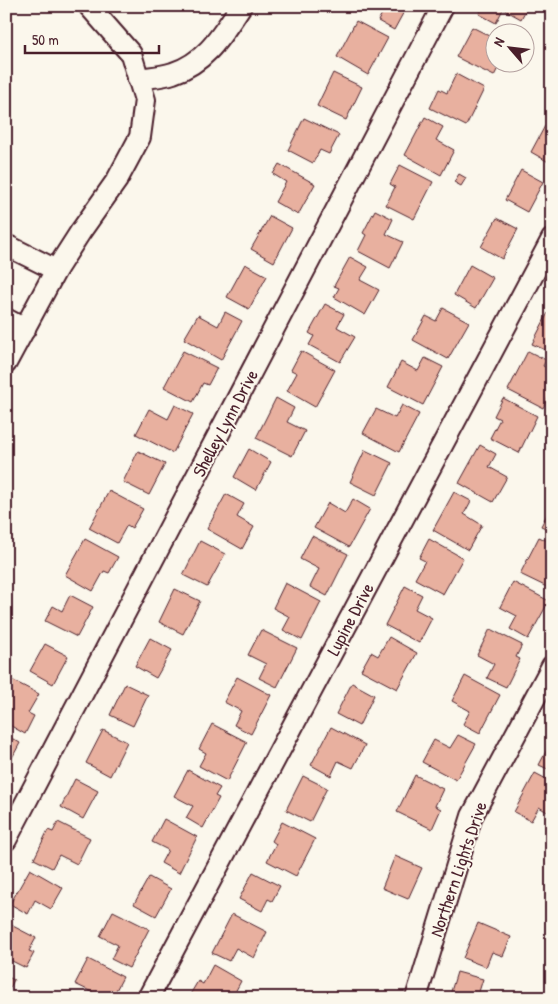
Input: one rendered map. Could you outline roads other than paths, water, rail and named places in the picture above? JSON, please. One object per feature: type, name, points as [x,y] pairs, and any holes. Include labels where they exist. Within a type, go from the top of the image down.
[{"type":"street","points":[[6,363],[56,270],[117,180],[140,137],[144,100],[131,54],[89,6]]},
{"type":"street","points":[[138,79],[173,73],[202,58],[217,41],[241,6]]},
{"type":"street","name":"Shelley Lynn Drive","points":[[6,840],[443,6]]},
{"type":"street","name":"Lupine Drive","points":[[148,998],[552,239]]},
{"type":"street","points":[[6,245],[56,270]]},
{"type":"street","points":[[6,319],[25,330]]},
{"type":"street","name":"Northern Lights Drive","points":[[416,998],[472,816],[552,666]]}]
